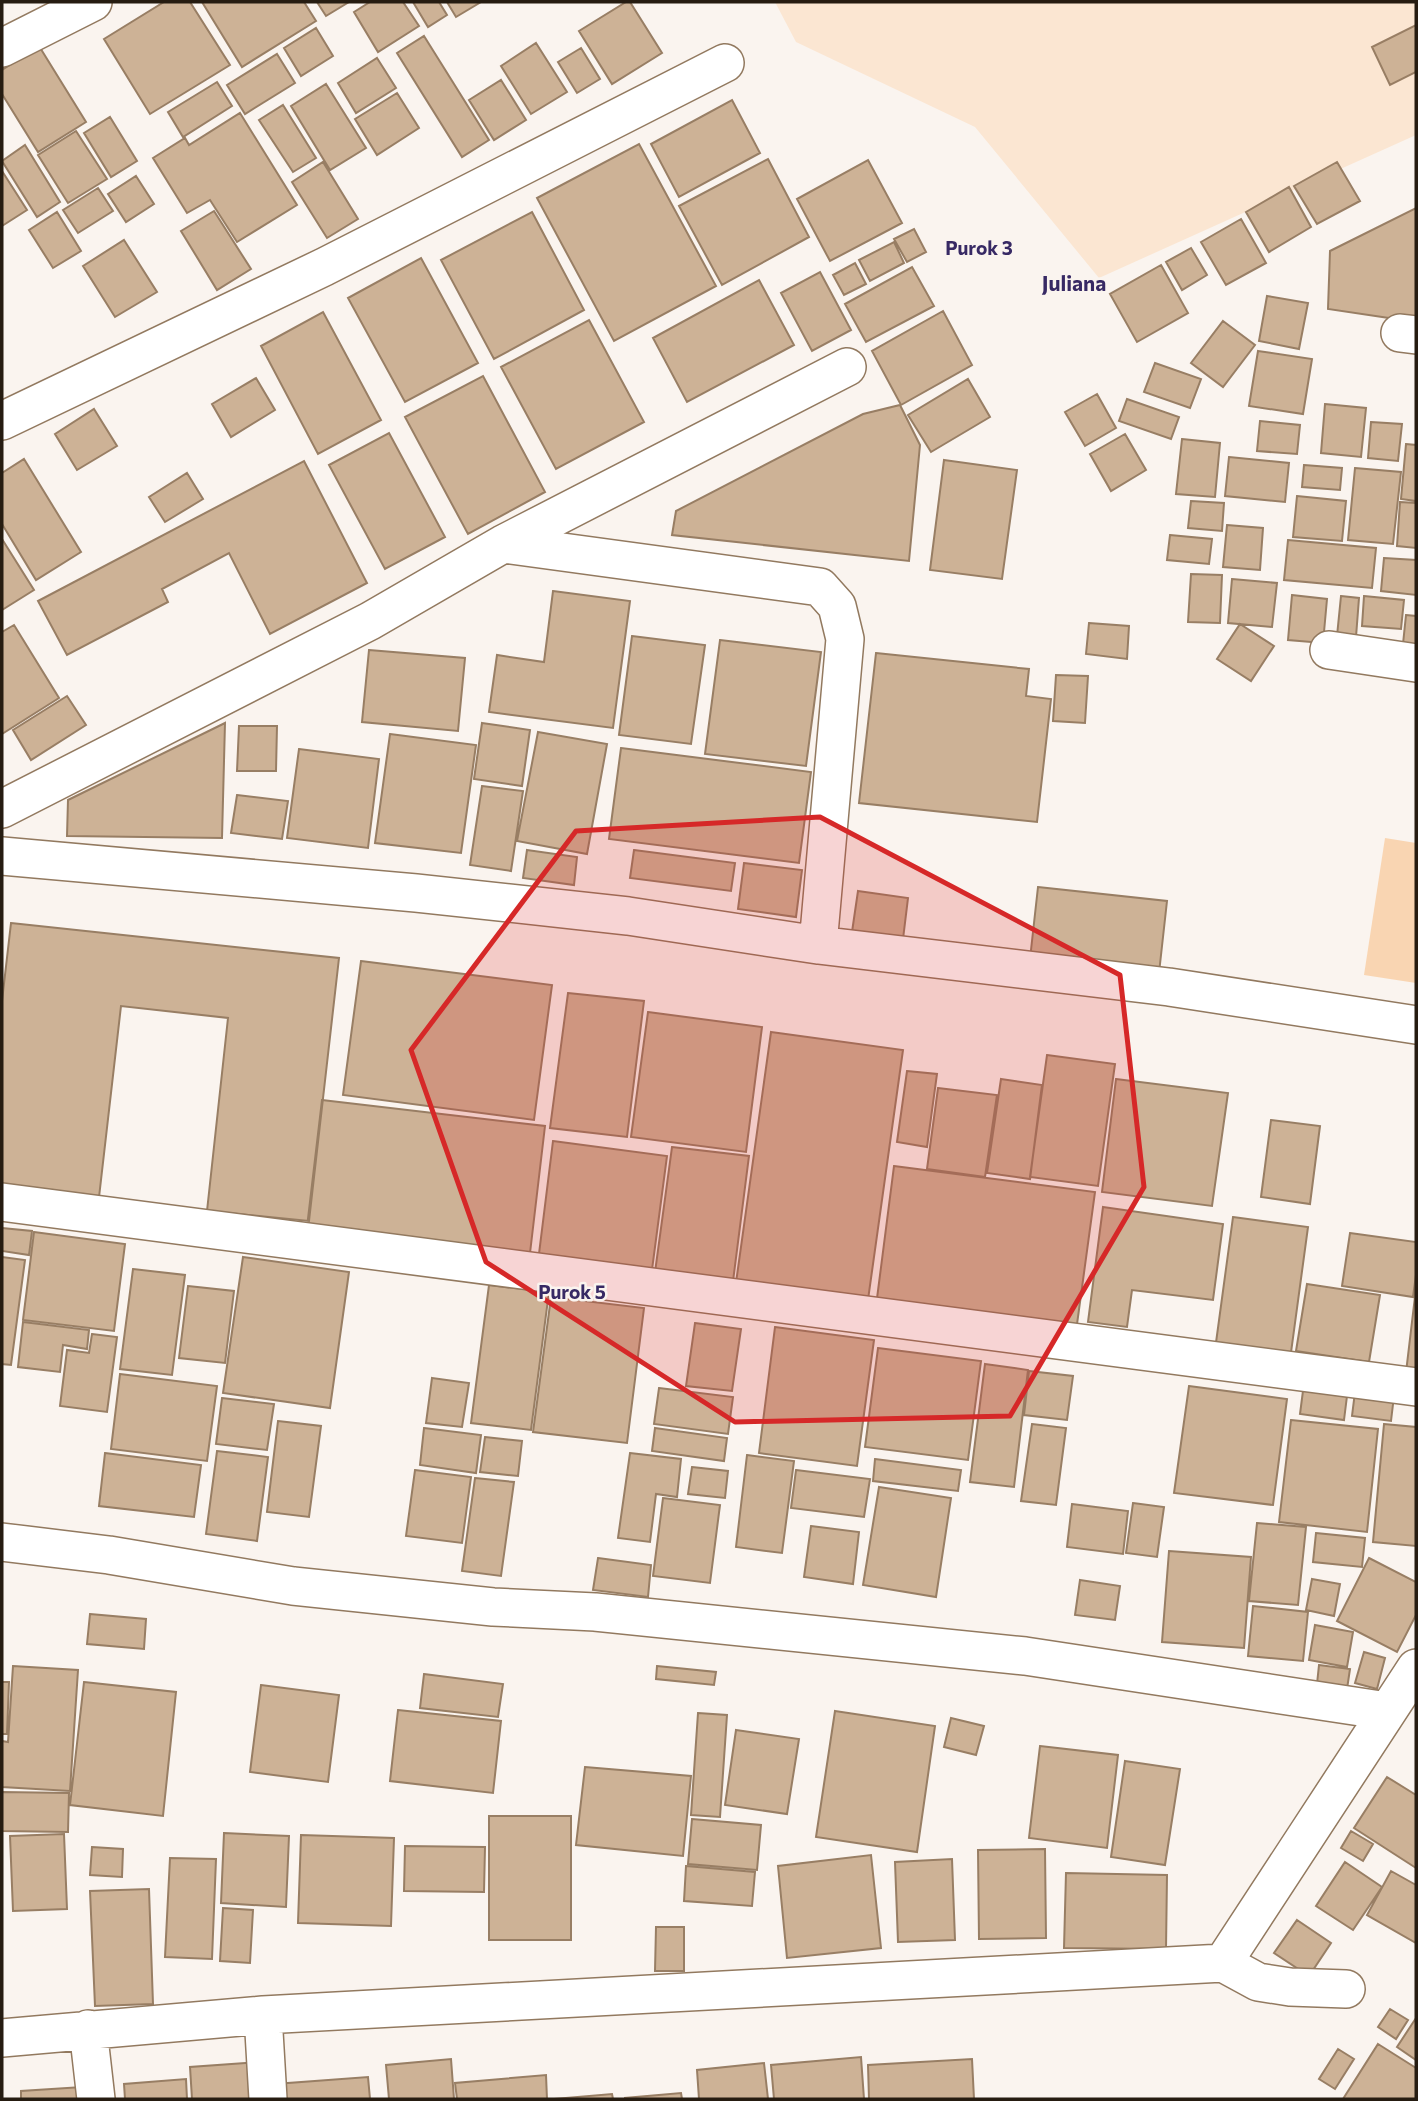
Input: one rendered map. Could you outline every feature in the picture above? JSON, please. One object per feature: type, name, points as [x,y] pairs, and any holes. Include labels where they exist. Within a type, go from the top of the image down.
[{"type":"street","points":[[2,48],[93,2]]},
{"type":"street","points":[[2,421],[324,267],[725,63]]},
{"type":"street","points":[[2,809],[370,621],[503,544],[847,367]]},
{"type":"street","points":[[503,544],[820,587],[837,606],[845,639],[818,946]]},
{"type":"street","points":[[1329,650],[1416,663]]},
{"type":"street","points":[[2,856],[402,892],[628,916],[818,946],[1169,987],[1416,1025]]},
{"type":"street","points":[[2,1202],[1416,1387]]},
{"type":"street","points":[[2,1542],[109,1555],[293,1586],[493,1607],[595,1612],[1025,1656],[1387,1712]]},
{"type":"street","points":[[1223,1963],[1416,1668]]},
{"type":"street","points":[[2,2038],[263,2015],[1223,1963],[1258,1982],[1290,1987],[1346,1989]]},
{"type":"street","points":[[263,2015],[268,2099]]},
{"type":"street","points":[[88,2029],[96,2099]]},
{"type":"highlighted area","points":[[820,817],[1120,975],[1144,1187],[1010,1416],[735,1422],[486,1262],[411,1050],[576,831]]},
{"type":"shaded area","points":[[775,2],[1416,2],[1416,135],[1099,278],[975,127],[796,42]]},
{"type":"shaded area","points":[[1385,838],[1416,843],[1416,983],[1364,975]]},
{"type":"building","points":[[164,2],[190,2],[230,65],[150,114],[104,39]]},
{"type":"building","points":[[202,2],[304,2],[316,21],[242,67]]},
{"type":"building","points":[[317,2],[349,2],[326,16]]},
{"type":"building","points":[[370,2],[403,2],[419,26],[378,52],[354,12]]},
{"type":"building","points":[[413,2],[439,2],[447,15],[428,27]]},
{"type":"building","points":[[447,2],[481,2],[456,17]]},
{"type":"building","points":[[630,2],[662,53],[612,84],[579,31]]},
{"type":"building","points":[[1416,25],[1416,72],[1390,85],[1372,47]]},
{"type":"building","points":[[316,28],[333,56],[301,76],[284,48]]},
{"type":"building","points":[[424,36],[489,140],[462,157],[397,53]]},
{"type":"building","points":[[536,43],[567,92],[531,114],[501,66]]},
{"type":"building","points":[[39,46],[86,122],[38,152],[2,94],[2,70]]},
{"type":"building","points":[[581,48],[600,79],[577,93],[558,62]]},
{"type":"building","points":[[277,54],[295,83],[245,114],[227,85]]},
{"type":"building","points":[[377,58],[396,88],[356,113],[338,83]]},
{"type":"building","points":[[501,80],[526,120],[494,140],[469,100]]},
{"type":"building","points":[[217,82],[232,106],[183,137],[168,112]]},
{"type":"building","points":[[326,84],[366,148],[330,170],[291,106]]},
{"type":"building","points":[[397,93],[419,128],[377,155],[355,119]]},
{"type":"building","points":[[732,100],[760,153],[679,197],[651,144]]},
{"type":"building","points":[[283,105],[316,158],[293,172],[259,120]]},
{"type":"building","points":[[240,113],[297,205],[237,242],[210,200],[187,213],[153,158],[185,138],[189,145]]},
{"type":"building","points":[[110,117],[137,161],[111,177],[84,133]]},
{"type":"building","points":[[76,131],[107,179],[68,203],[38,155]]},
{"type":"building","points":[[639,144],[716,286],[614,341],[537,198]]},
{"type":"building","points":[[25,145],[60,202],[37,217],[2,161]]},
{"type":"building","points":[[768,159],[809,237],[722,285],[679,206]]},
{"type":"building","points":[[868,160],[902,223],[830,261],[797,199]]},
{"type":"building","points":[[323,162],[358,219],[327,238],[292,182]]},
{"type":"building","points":[[1337,162],[1360,201],[1317,224],[1294,186]]},
{"type":"building","points":[[2,171],[27,210],[2,226]]},
{"type":"building","points":[[136,176],[154,204],[126,222],[108,194]]},
{"type":"building","points":[[1289,187],[1311,227],[1269,252],[1246,212]]},
{"type":"building","points":[[98,188],[113,211],[78,233],[63,210]]},
{"type":"building","points":[[1416,208],[1416,322],[1328,309],[1330,251]]},
{"type":"building","points":[[214,211],[251,269],[217,290],[181,231]]},
{"type":"building","points":[[57,212],[81,251],[53,268],[29,230]]},
{"type":"building","points":[[532,212],[584,310],[494,359],[441,260]]},
{"type":"building","points":[[1241,219],[1266,263],[1226,285],[1201,242]]},
{"type":"building","points":[[914,229],[926,252],[907,262],[894,239]]},
{"type":"building","points":[[124,240],[157,292],[115,317],[83,266]]},
{"type":"building","points":[[894,242],[904,263],[870,281],[859,260]]},
{"type":"building","points":[[1191,248],[1207,275],[1182,290],[1166,262]]},
{"type":"building","points":[[421,258],[478,363],[405,402],[348,298]]},
{"type":"building","points":[[855,263],[866,284],[844,295],[833,275]]},
{"type":"building","points":[[1161,265],[1188,313],[1137,342],[1110,294]]},
{"type":"building","points":[[912,267],[934,306],[866,342],[845,304]]},
{"type":"building","points":[[820,272],[851,330],[812,351],[781,293]]},
{"type":"building","points":[[759,280],[794,345],[687,402],[653,338]]},
{"type":"building","points":[[1267,296],[1308,303],[1299,349],[1259,341]]},
{"type":"building","points":[[943,311],[972,365],[901,405],[872,351]]},
{"type":"building","points":[[323,312],[381,420],[318,454],[261,346]]},
{"type":"building","points":[[589,320],[644,422],[556,469],[501,367]]},
{"type":"building","points":[[1223,321],[1255,345],[1223,387],[1191,363]]},
{"type":"building","points":[[1258,351],[1312,359],[1303,414],[1249,406]]},
{"type":"building","points":[[1155,363],[1201,379],[1190,408],[1144,392]]},
{"type":"building","points":[[483,376],[545,492],[468,534],[405,417]]},
{"type":"building","points":[[256,378],[275,410],[231,437],[212,404]]},
{"type":"building","points":[[968,379],[990,417],[931,452],[908,415]]},
{"type":"building","points":[[1097,394],[1116,428],[1085,446],[1065,412]]},
{"type":"building","points":[[1127,399],[1179,417],[1171,439],[1119,421]]},
{"type":"building","points":[[1325,404],[1366,408],[1361,457],[1321,453]]},
{"type":"building","points":[[900,405],[920,445],[909,561],[672,535],[676,511],[863,414]]},
{"type":"building","points":[[94,409],[117,446],[77,470],[55,434]]},
{"type":"building","points":[[1260,421],[1300,425],[1297,454],[1257,451]]},
{"type":"building","points":[[1371,422],[1402,424],[1398,461],[1368,458]]},
{"type":"building","points":[[389,433],[445,537],[385,569],[329,465]]},
{"type":"building","points":[[1125,434],[1146,470],[1111,491],[1090,454]]},
{"type":"building","points":[[1182,439],[1220,443],[1215,497],[1176,494]]},
{"type":"building","points":[[1406,444],[1416,445],[1416,501],[1401,499]]},
{"type":"building","points":[[1229,457],[1289,463],[1285,502],[1225,496]]},
{"type":"building","points":[[24,459],[81,552],[36,580],[2,524],[2,473]]},
{"type":"building","points":[[944,460],[1017,470],[1002,579],[930,570]]},
{"type":"building","points":[[304,461],[367,583],[270,634],[229,553],[162,589],[168,602],[67,655],[38,601]]},
{"type":"building","points":[[1304,465],[1342,468],[1340,490],[1302,487]]},
{"type":"building","points":[[1355,468],[1401,472],[1393,544],[1348,540]]},
{"type":"building","points":[[187,473],[203,499],[165,522],[149,497]]},
{"type":"building","points":[[1297,496],[1346,501],[1342,541],[1293,537]]},
{"type":"building","points":[[1191,501],[1224,503],[1222,531],[1188,528]]},
{"type":"building","points":[[1400,502],[1416,503],[1416,548],[1397,546]]},
{"type":"building","points":[[1227,525],[1263,528],[1260,570],[1223,567]]},
{"type":"building","points":[[1170,535],[1212,539],[1209,564],[1167,560]]},
{"type":"building","points":[[2,539],[34,590],[2,610]]},
{"type":"building","points":[[1288,540],[1376,548],[1372,588],[1284,580]]},
{"type":"building","points":[[1384,558],[1416,560],[1416,595],[1381,591]]},
{"type":"building","points":[[1191,574],[1222,575],[1220,623],[1188,622]]},
{"type":"building","points":[[1232,579],[1277,583],[1272,627],[1228,623]]},
{"type":"building","points":[[553,591],[630,601],[613,728],[489,712],[497,655],[544,662]]},
{"type":"building","points":[[1292,595],[1327,599],[1323,643],[1288,640]]},
{"type":"building","points":[[1341,596],[1359,598],[1356,637],[1337,636]]},
{"type":"building","points":[[1364,596],[1404,600],[1401,629],[1362,626]]},
{"type":"building","points":[[1406,615],[1416,616],[1416,645],[1403,644]]},
{"type":"building","points":[[1089,623],[1129,626],[1127,659],[1086,654]]},
{"type":"building","points":[[1240,624],[1274,646],[1251,681],[1217,659]]},
{"type":"building","points":[[14,625],[59,698],[2,734],[2,632]]},
{"type":"building","points":[[632,636],[705,645],[691,744],[619,735]]},
{"type":"building","points":[[720,640],[821,652],[806,766],[705,754]]},
{"type":"building","points":[[369,650],[465,658],[458,731],[362,722]]},
{"type":"building","points":[[876,653],[1029,669],[1026,696],[1051,699],[1037,822],[859,803]]},
{"type":"building","points":[[1056,675],[1088,676],[1085,723],[1053,721]]},
{"type":"building","points":[[67,696],[86,725],[31,760],[13,730]]},
{"type":"building","points":[[225,723],[222,838],[67,836],[68,800]]},
{"type":"building","points":[[482,723],[530,730],[522,786],[474,779]]},
{"type":"building","points":[[239,726],[277,726],[276,771],[237,771]]},
{"type":"building","points":[[538,732],[607,744],[587,854],[517,841]]},
{"type":"building","points":[[390,734],[476,745],[461,853],[375,843]]},
{"type":"building","points":[[621,748],[811,772],[799,863],[609,839]]},
{"type":"building","points":[[299,749],[379,759],[368,848],[287,838]]},
{"type":"building","points":[[482,786],[523,791],[511,871],[470,865]]},
{"type":"building","points":[[237,795],[288,801],[282,839],[231,833]]},
{"type":"building","points":[[527,850],[577,857],[574,885],[523,878]]},
{"type":"building","points":[[634,850],[735,863],[731,891],[630,878]]},
{"type":"building","points":[[744,863],[802,870],[796,917],[738,909]]},
{"type":"building","points":[[1038,887],[1167,901],[1159,973],[1030,959]]},
{"type":"building","points":[[858,891],[908,898],[903,939],[852,932]]},
{"type":"building","points":[[11,923],[339,958],[309,1221],[207,1211],[228,1018],[121,1006],[98,1206],[2,1195],[2,1001]]},
{"type":"building","points":[[361,961],[552,985],[534,1120],[343,1095]]},
{"type":"building","points":[[568,993],[644,1001],[627,1137],[550,1128]]},
{"type":"building","points":[[648,1012],[762,1027],[746,1152],[631,1137]]},
{"type":"building","points":[[771,1032],[903,1050],[866,1314],[734,1297]]},
{"type":"building","points":[[1047,1055],[1115,1064],[1098,1186],[1030,1177]]},
{"type":"building","points":[[907,1071],[937,1074],[927,1147],[897,1142]]},
{"type":"building","points":[[1001,1079],[1042,1085],[1030,1179],[987,1173]]},
{"type":"building","points":[[1116,1079],[1228,1093],[1212,1206],[1102,1192]]},
{"type":"building","points":[[938,1088],[997,1095],[985,1177],[927,1169]]},
{"type":"building","points":[[322,1100],[545,1126],[530,1253],[307,1227]]},
{"type":"building","points":[[1271,1120],[1320,1126],[1310,1204],[1261,1197]]},
{"type":"building","points":[[553,1141],[667,1156],[650,1285],[537,1270]]},
{"type":"building","points":[[672,1147],[749,1156],[731,1297],[653,1287]]},
{"type":"building","points":[[894,1166],[1095,1192],[1075,1339],[875,1314]]},
{"type":"building","points":[[1103,1207],[1223,1224],[1213,1300],[1132,1290],[1127,1327],[1088,1322]]},
{"type":"building","points":[[1233,1217],[1308,1227],[1290,1360],[1215,1350]]},
{"type":"building","points":[[2,1228],[32,1231],[29,1255],[2,1251]]},
{"type":"building","points":[[34,1232],[125,1244],[114,1331],[23,1320]]},
{"type":"building","points":[[1350,1233],[1416,1242],[1413,1297],[1342,1286]]},
{"type":"building","points":[[2,1257],[25,1260],[11,1365],[2,1364]]},
{"type":"building","points":[[243,1257],[349,1272],[330,1408],[223,1393]]},
{"type":"building","points":[[133,1269],[185,1275],[172,1375],[120,1369]]},
{"type":"building","points":[[1307,1284],[1380,1295],[1369,1362],[1296,1351]]},
{"type":"building","points":[[489,1285],[549,1292],[531,1430],[471,1423]]},
{"type":"building","points":[[188,1286],[234,1291],[225,1363],[179,1358]]},
{"type":"building","points":[[1416,1288],[1416,1383],[1405,1381]]},
{"type":"building","points":[[551,1297],[644,1308],[627,1443],[533,1432]]},
{"type":"building","points":[[23,1322],[89,1330],[87,1349],[63,1345],[60,1372],[18,1367]]},
{"type":"building","points":[[695,1323],[741,1329],[732,1391],[686,1386]]},
{"type":"building","points":[[775,1327],[874,1340],[857,1466],[759,1453]]},
{"type":"building","points":[[92,1334],[117,1337],[107,1412],[60,1406],[67,1350],[89,1353]]},
{"type":"building","points":[[878,1348],[981,1361],[968,1460],[865,1447]]},
{"type":"building","points":[[985,1364],[1028,1370],[1014,1487],[970,1482]]},
{"type":"building","points":[[1029,1371],[1073,1376],[1067,1420],[1024,1415]]},
{"type":"building","points":[[120,1374],[217,1386],[207,1461],[111,1449]]},
{"type":"building","points":[[432,1378],[469,1383],[462,1427],[426,1423]]},
{"type":"building","points":[[1304,1383],[1348,1388],[1344,1420],[1300,1414]]},
{"type":"building","points":[[1189,1386],[1287,1399],[1273,1505],[1174,1493]]},
{"type":"building","points":[[659,1388],[733,1397],[728,1434],[654,1424]]},
{"type":"building","points":[[1355,1392],[1394,1396],[1391,1421],[1352,1416]]},
{"type":"building","points":[[222,1398],[274,1404],[267,1450],[216,1444]]},
{"type":"building","points":[[1291,1420],[1378,1429],[1367,1532],[1279,1522]]},
{"type":"building","points":[[278,1421],[321,1426],[309,1517],[267,1512]]},
{"type":"building","points":[[1032,1424],[1066,1428],[1056,1505],[1021,1501]]},
{"type":"building","points":[[1384,1424],[1416,1427],[1416,1546],[1373,1542]]},
{"type":"building","points":[[424,1428],[481,1435],[476,1473],[420,1465]]},
{"type":"building","points":[[655,1428],[727,1438],[724,1461],[652,1451]]},
{"type":"building","points":[[485,1437],[522,1441],[518,1476],[480,1472]]},
{"type":"building","points":[[217,1451],[268,1457],[257,1541],[206,1534]]},
{"type":"building","points":[[105,1453],[201,1465],[194,1517],[99,1506]]},
{"type":"building","points":[[630,1453],[681,1459],[677,1497],[656,1494],[650,1542],[618,1538]]},
{"type":"building","points":[[747,1455],[794,1461],[782,1553],[736,1547]]},
{"type":"building","points":[[875,1459],[961,1470],[958,1491],[873,1481]]},
{"type":"building","points":[[692,1467],[728,1471],[725,1498],[688,1494]]},
{"type":"building","points":[[415,1470],[471,1477],[462,1543],[406,1536]]},
{"type":"building","points":[[796,1470],[870,1479],[864,1517],[791,1508]]},
{"type":"building","points":[[475,1478],[514,1482],[501,1576],[462,1571]]},
{"type":"building","points":[[879,1487],[951,1498],[936,1597],[863,1585]]},
{"type":"building","points":[[663,1498],[720,1505],[710,1583],[653,1576]]},
{"type":"building","points":[[1133,1503],[1164,1507],[1157,1557],[1126,1553]]},
{"type":"building","points":[[1072,1504],[1128,1511],[1123,1554],[1067,1547]]},
{"type":"building","points":[[1257,1523],[1306,1527],[1298,1605],[1249,1601]]},
{"type":"building","points":[[811,1526],[859,1532],[853,1584],[804,1577]]},
{"type":"building","points":[[1316,1533],[1365,1538],[1362,1567],[1313,1562]]},
{"type":"building","points":[[1169,1551],[1251,1557],[1244,1648],[1162,1642]]},
{"type":"building","points":[[598,1558],[651,1565],[648,1597],[593,1590]]},
{"type":"building","points":[[1369,1558],[1416,1582],[1416,1615],[1397,1652],[1337,1621]]},
{"type":"building","points":[[1312,1579],[1340,1584],[1334,1616],[1306,1610]]},
{"type":"building","points":[[1080,1580],[1120,1586],[1115,1620],[1075,1615]]},
{"type":"building","points":[[1253,1606],[1308,1612],[1303,1661],[1248,1656]]},
{"type":"building","points":[[90,1614],[146,1619],[144,1649],[87,1644]]},
{"type":"building","points":[[1315,1625],[1353,1632],[1347,1667],[1309,1660]]},
{"type":"building","points":[[1364,1652],[1385,1658],[1377,1689],[1355,1683]]},
{"type":"building","points":[[1319,1665],[1350,1669],[1347,1689],[1317,1684]]},
{"type":"building","points":[[13,1666],[78,1670],[70,1791],[2,1787],[2,1741],[8,1742]]},
{"type":"building","points":[[657,1666],[716,1672],[714,1685],[656,1679]]},
{"type":"building","points":[[424,1674],[503,1684],[498,1717],[420,1708]]},
{"type":"building","points":[[2,1682],[9,1682],[7,1734],[2,1734]]},
{"type":"building","points":[[84,1682],[176,1692],[163,1816],[70,1805]]},
{"type":"building","points":[[261,1685],[339,1695],[328,1782],[250,1772]]},
{"type":"building","points":[[398,1710],[501,1721],[493,1793],[390,1781]]},
{"type":"building","points":[[835,1711],[935,1726],[917,1852],[816,1837]]},
{"type":"building","points":[[698,1713],[727,1715],[720,1817],[691,1815]]},
{"type":"building","points":[[951,1718],[984,1726],[976,1755],[944,1747]]},
{"type":"building","points":[[736,1730],[799,1739],[787,1814],[725,1805]]},
{"type":"building","points":[[1040,1746],[1118,1755],[1107,1848],[1029,1838]]},
{"type":"building","points":[[1125,1761],[1180,1769],[1165,1865],[1111,1857]]},
{"type":"building","points":[[585,1767],[691,1776],[683,1856],[576,1845]]},
{"type":"building","points":[[1387,1777],[1416,1795],[1416,1868],[1354,1828]]},
{"type":"building","points":[[2,1792],[69,1793],[68,1832],[2,1831]]},
{"type":"building","points":[[489,1816],[571,1816],[571,1940],[489,1940]]},
{"type":"building","points":[[692,1819],[761,1825],[757,1870],[688,1864]]},
{"type":"building","points":[[1351,1831],[1373,1844],[1363,1861],[1341,1848]]},
{"type":"building","points":[[224,1833],[289,1836],[286,1907],[221,1903]]},
{"type":"building","points":[[64,1834],[67,1909],[13,1911],[10,1836]]},
{"type":"building","points":[[301,1835],[394,1838],[391,1926],[298,1923]]},
{"type":"building","points":[[405,1846],[485,1847],[484,1892],[404,1891]]},
{"type":"building","points":[[92,1847],[123,1849],[122,1877],[90,1875]]},
{"type":"building","points":[[1045,1849],[1046,1938],[979,1939],[978,1850]]},
{"type":"building","points":[[871,1855],[881,1948],[787,1958],[778,1866]]},
{"type":"building","points":[[170,1858],[216,1859],[212,1959],[165,1957]]},
{"type":"building","points":[[952,1859],[955,1940],[898,1942],[895,1862]]},
{"type":"building","points":[[1345,1862],[1382,1887],[1353,1930],[1316,1906]]},
{"type":"building","points":[[686,1866],[755,1872],[752,1906],[684,1901]]},
{"type":"building","points":[[1391,1871],[1416,1885],[1416,1943],[1367,1915]]},
{"type":"building","points":[[1066,1873],[1167,1875],[1166,1949],[1064,1948]]},
{"type":"building","points":[[149,1889],[153,2004],[95,2006],[90,1891]]},
{"type":"building","points":[[223,1908],[253,1910],[250,1963],[220,1961]]},
{"type":"building","points":[[1297,1920],[1331,1943],[1309,1976],[1274,1953]]},
{"type":"building","points":[[656,1927],[684,1927],[684,1971],[655,1971]]},
{"type":"building","points":[[1390,2009],[1408,2020],[1396,2039],[1378,2027]]},
{"type":"building","points":[[1416,2018],[1416,2060],[1397,2047]]},
{"type":"building","points":[[1378,2044],[1416,2068],[1416,2099],[1343,2099]]},
{"type":"building","points":[[1338,2049],[1354,2059],[1335,2089],[1319,2079]]},
{"type":"building","points":[[861,2057],[864,2099],[774,2099],[771,2065]]},
{"type":"building","points":[[451,2059],[454,2099],[389,2099],[386,2065]]},
{"type":"building","points":[[972,2059],[974,2099],[869,2099],[868,2065]]},
{"type":"building","points":[[261,2062],[263,2099],[192,2099],[190,2067]]},
{"type":"building","points":[[764,2063],[768,2099],[699,2099],[697,2070]]},
{"type":"building","points":[[546,2075],[547,2099],[457,2099],[455,2083]]},
{"type":"building","points":[[368,2077],[370,2099],[277,2099],[275,2084]]},
{"type":"building","points":[[186,2079],[187,2099],[125,2099],[124,2084]]},
{"type":"building","points":[[82,2087],[83,2099],[21,2099],[21,2091]]},
{"type":"building","points":[[681,2093],[682,2099],[625,2099],[625,2098]]},
{"type":"building","points":[[612,2094],[613,2099],[554,2099]]},
{"type":"district","name":"Purok 3","points":[[979,248]]},
{"type":"district","name":"Juliana","points":[[1074,284]]},
{"type":"district","name":"Purok 5","points":[[572,1292]]}]
